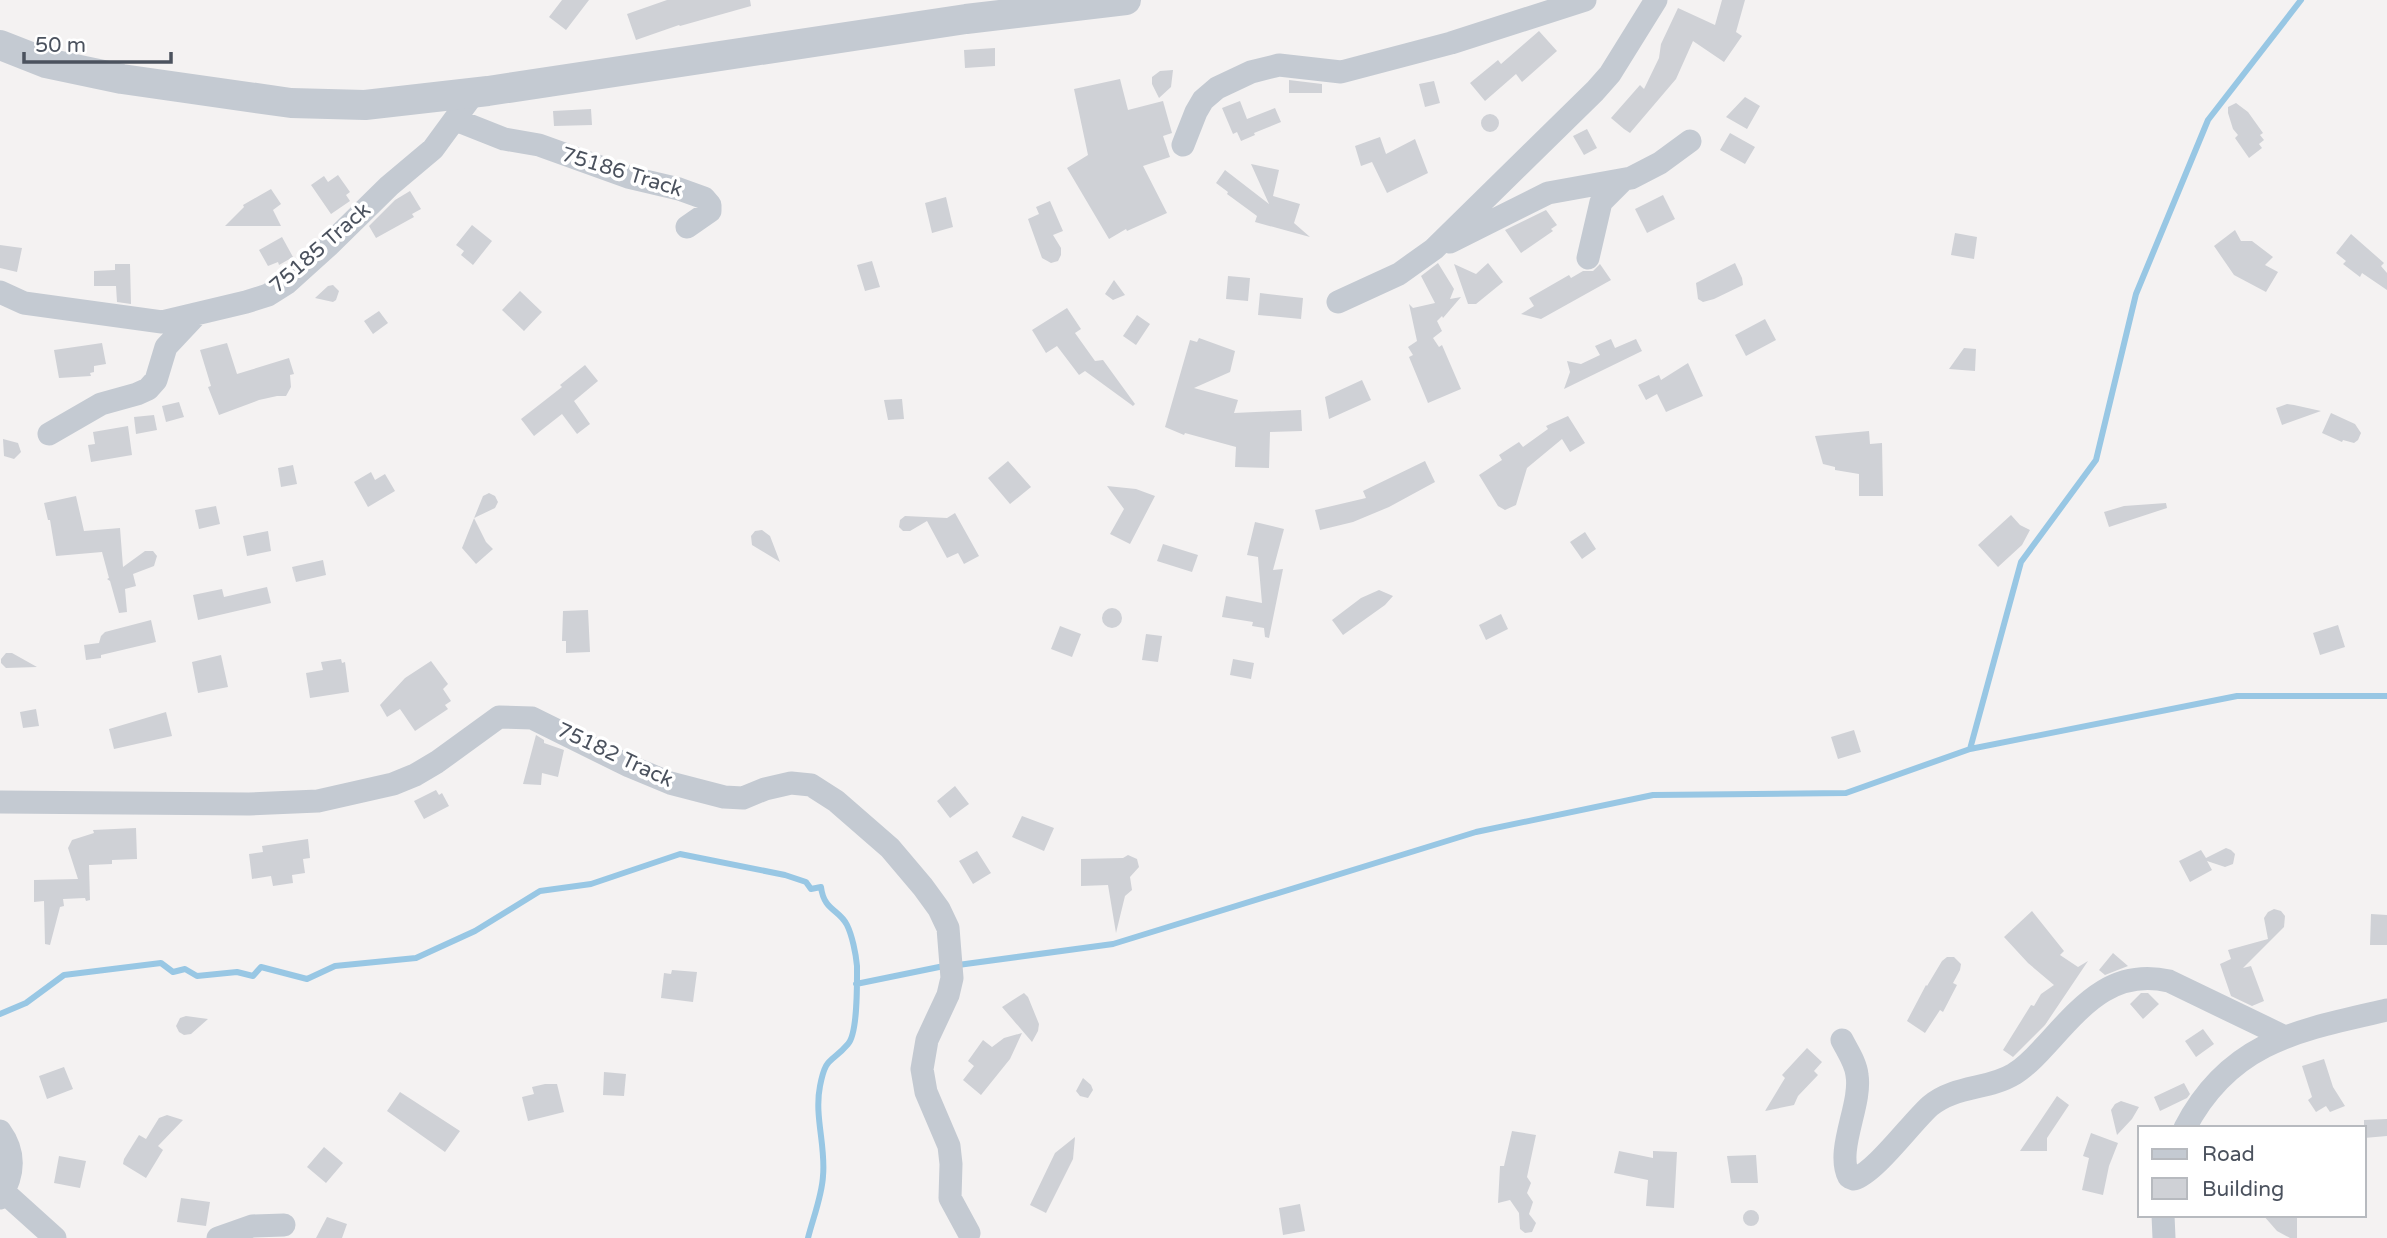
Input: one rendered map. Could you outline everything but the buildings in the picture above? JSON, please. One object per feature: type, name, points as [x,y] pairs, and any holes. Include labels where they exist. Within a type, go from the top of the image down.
[{"type":"street","points":[[0,45],[46,63],[110,76],[291,103],[365,105],[474,93],[966,19],[1126,0]]},
{"type":"street","points":[[1183,145],[1203,100],[1217,88],[1251,72],[1279,65],[1341,72],[1451,43],[1585,0]]},
{"type":"street","points":[[1338,302],[1399,274],[1434,248],[1595,91],[1609,74],[1656,0]]},
{"type":"street","name":"75185 Track","points":[[0,292],[24,303],[162,322],[268,295],[287,283],[389,186],[433,149],[474,93]]},
{"type":"street","name":"75186 Track","points":[[456,120],[504,139],[539,145],[628,177],[680,189],[704,198],[710,205],[710,211],[687,227]]},
{"type":"street","points":[[1434,248],[1464,237],[1502,215],[1548,194],[1623,180],[1660,163],[1690,141]]},
{"type":"street","points":[[1588,258],[1601,202],[1623,180]]},
{"type":"street","points":[[49,433],[100,404],[137,394],[148,388],[156,380],[166,347],[199,312]]},
{"type":"street","name":"75182 Track","points":[[0,802],[318,802],[393,784],[415,775],[499,717],[521,716],[544,723],[629,766],[670,783],[724,797],[743,798],[791,783],[811,785],[836,801],[890,848],[923,887],[948,928],[952,978],[948,995],[927,1040],[922,1069],[926,1092],[949,1146],[950,1198],[969,1233]]},
{"type":"street","points":[[1842,1040],[1857,1074],[1856,1098],[1845,1162],[1849,1177],[1854,1179],[1871,1168],[1905,1130],[1940,1099],[1953,1092],[2013,1075],[2037,1054],[2090,998],[2129,980],[2150,977],[2169,981],[2283,1036]]},
{"type":"street","points":[[2186,1126],[2198,1102],[2226,1073],[2261,1047],[2305,1029],[2387,1010]]},
{"type":"street","points":[[0,1131],[9,1146],[13,1165],[2,1195],[55,1238]]},
{"type":"street","points":[[2163,1217],[2164,1238]]},
{"type":"street","points":[[218,1238],[252,1226],[284,1225]]},
{"type":"waterway","points":[[1970,749],[2021,562],[2096,460],[2136,294],[2208,120],[2301,0]]},
{"type":"waterway","points":[[958,965],[1113,944],[1476,832],[1653,795],[1846,793],[1970,749],[2237,696],[2387,696]]},
{"type":"waterway","points":[[0,1014],[26,1003],[64,975],[161,963],[173,972],[185,969],[197,976],[237,972],[253,976],[261,967],[307,979],[335,966],[416,958],[475,931],[540,891],[591,884],[680,854],[785,875],[806,882],[811,889],[821,887],[825,901],[847,925],[857,966],[854,1029],[848,1044],[827,1064],[820,1086],[818,1109],[823,1176],[808,1238]]},
{"type":"waterway","points":[[856,984],[944,966]]}]
